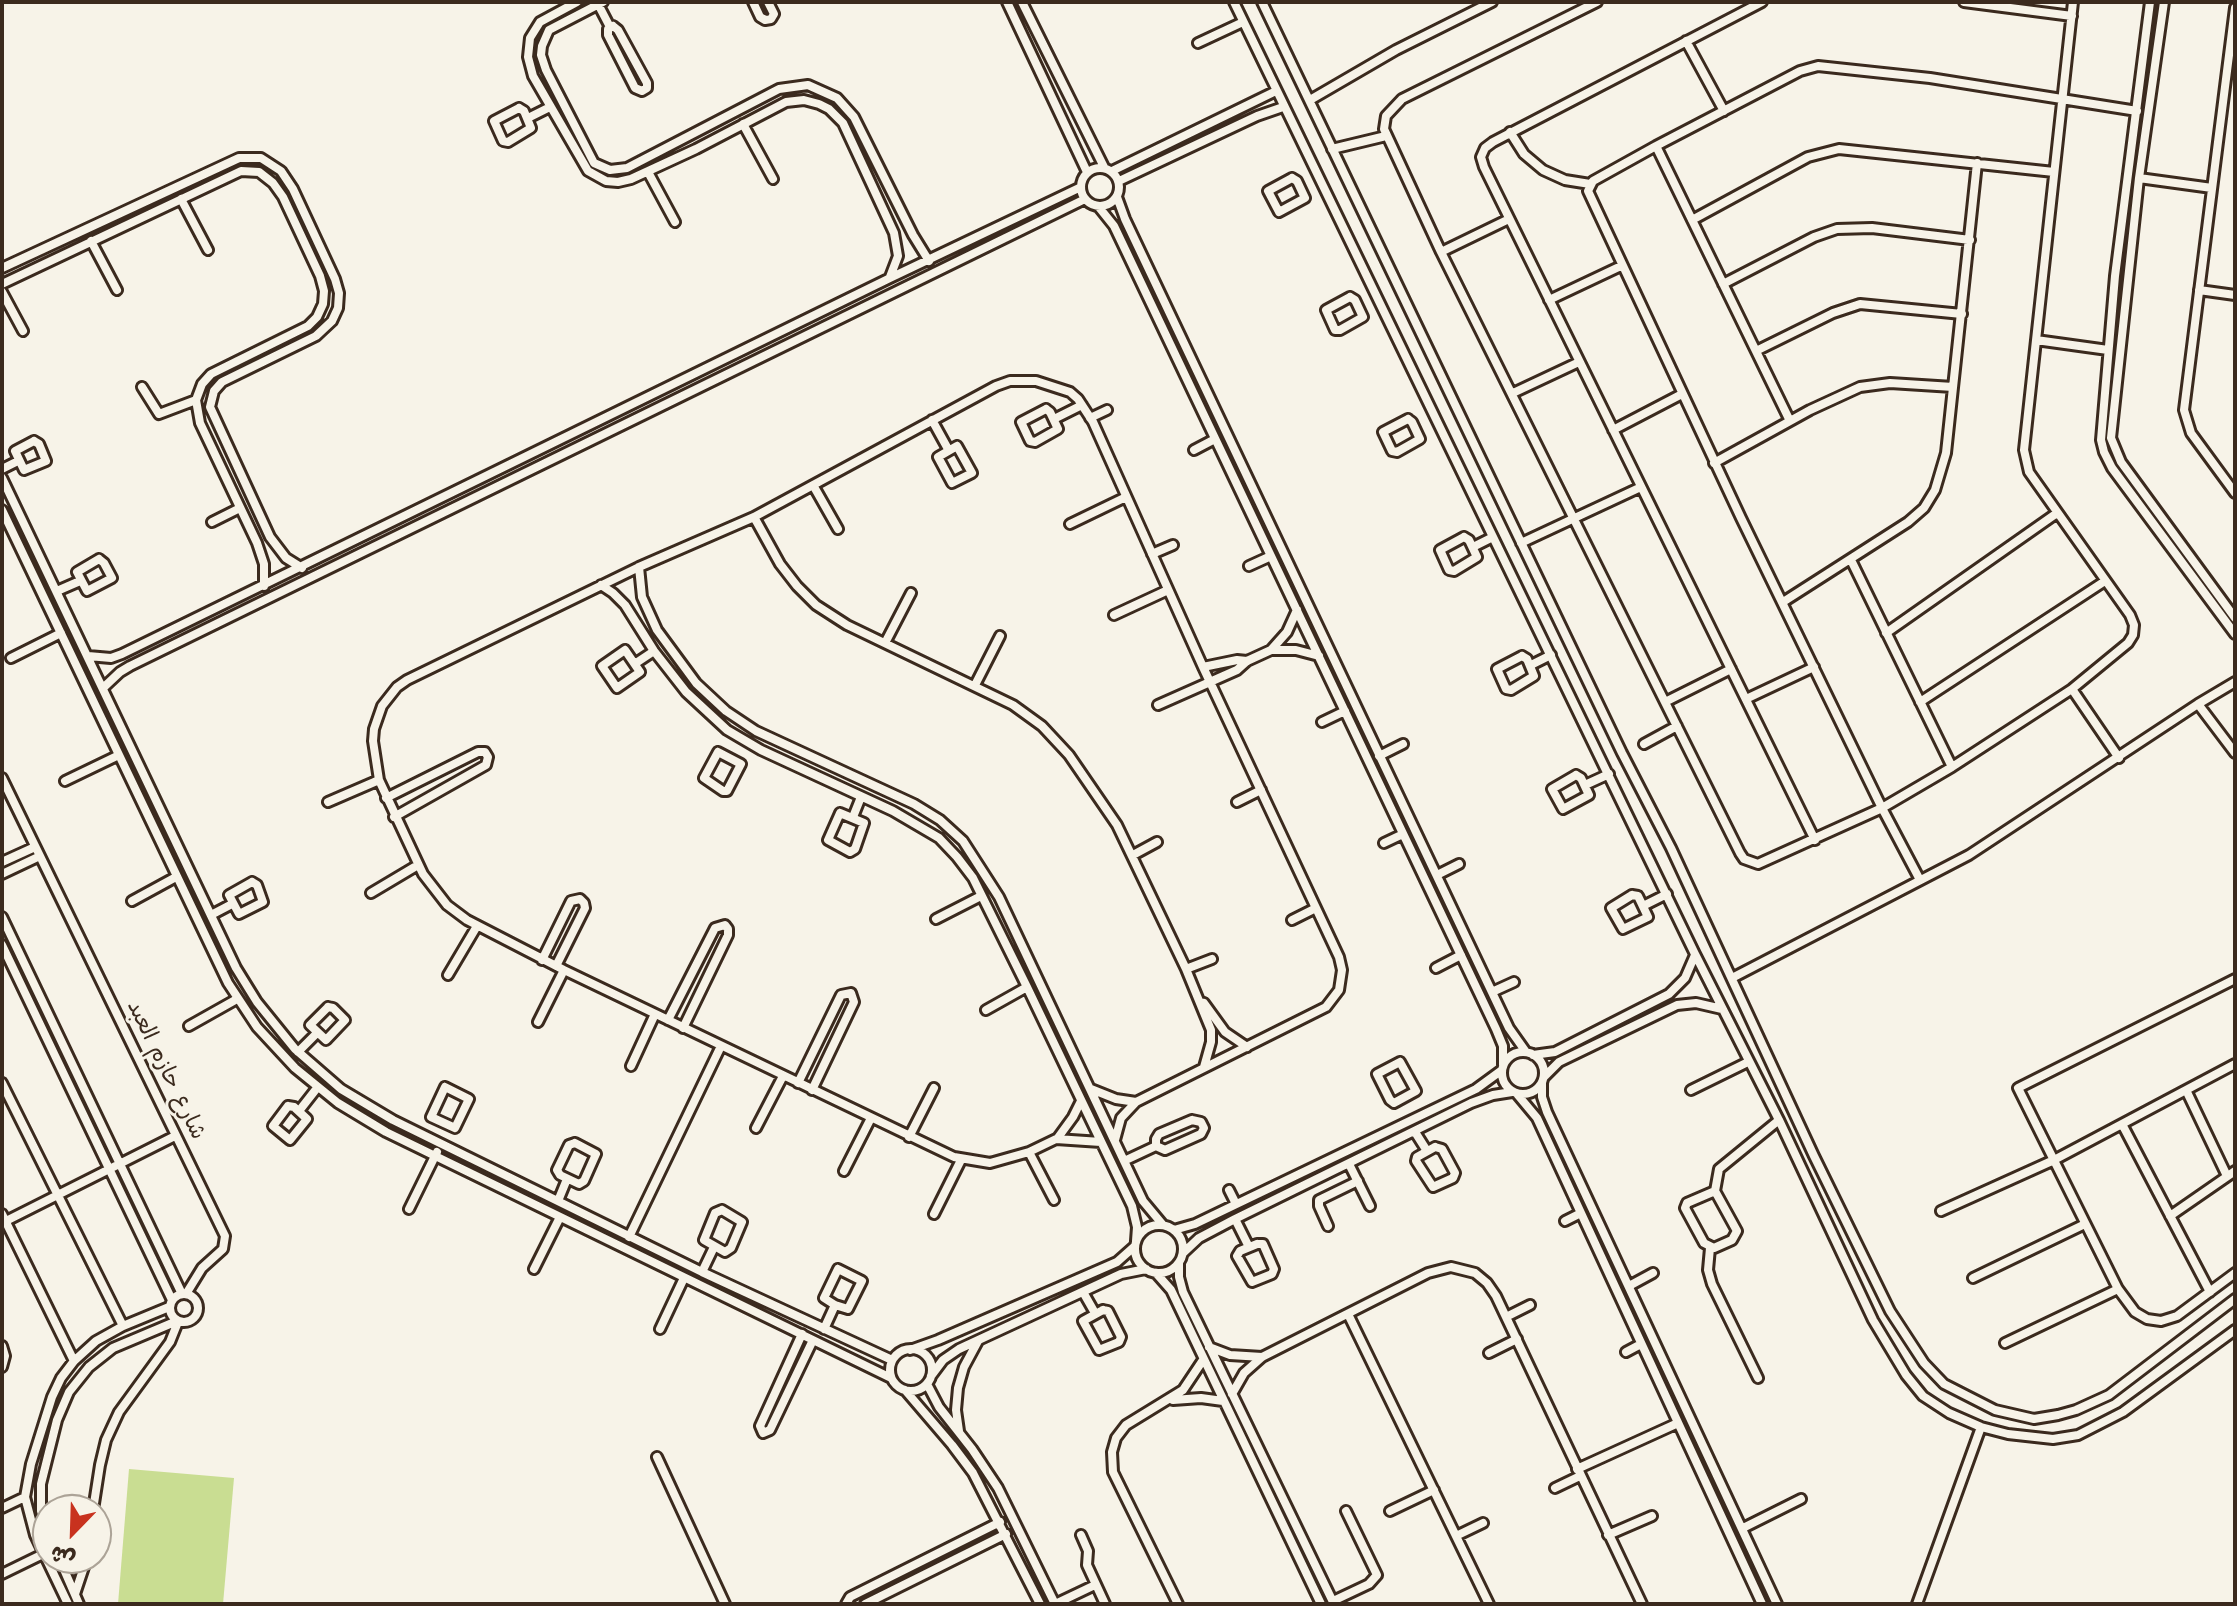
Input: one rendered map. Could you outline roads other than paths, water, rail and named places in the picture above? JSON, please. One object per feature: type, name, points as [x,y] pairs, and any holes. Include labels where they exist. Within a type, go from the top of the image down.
[{"type":"street","points":[[577,2],[547,17],[534,30],[528,47],[529,66],[588,171],[606,181],[618,182],[648,172],[773,108],[796,100],[819,104],[843,123],[894,233],[898,256],[890,278]]},
{"type":"street","points":[[753,2],[760,17],[765,20],[771,19],[774,14],[768,2]]},
{"type":"street","points":[[1007,2],[1087,172],[1081,187],[1085,199],[1098,206],[1114,226],[1499,1033],[1504,1052],[1503,1080],[1537,1118],[1762,1604]]},
{"type":"street","points":[[1022,2],[1108,169],[1119,181],[1117,197],[1125,219],[1509,1028],[1543,1067],[1542,1097],[1547,1112],[1777,1604]]},
{"type":"street","points":[[1234,2],[1695,954],[1779,1120],[1873,1320],[1890,1352],[1923,1396],[1949,1413],[1981,1427],[2053,1439],[2078,1435],[2123,1412],[2235,1330]]},
{"type":"street","points":[[1262,2],[1732,978],[1814,1156],[1890,1311],[1924,1363],[1944,1384],[1995,1410],[2034,1419],[2076,1410],[2109,1395],[2235,1299]]},
{"type":"street","points":[[1310,100],[1396,50],[1492,2]]},
{"type":"street","points":[[1597,2],[1402,99],[1386,116],[1384,129],[1441,252],[1744,859],[1758,864],[1882,808],[1952,767],[2072,689],[2128,643],[2133,635],[2134,625],[2130,615],[2029,472],[2025,461],[2024,440],[2073,2]]},
{"type":"street","points":[[1762,2],[1747,5],[1686,41],[1488,144],[1481,157],[1815,840]]},
{"type":"street","points":[[1964,2],[2072,16]]},
{"type":"street","points":[[2150,2],[2115,276],[2100,427],[2104,452],[2235,634]]},
{"type":"street","points":[[2164,2],[2139,178],[2111,429],[2113,446],[2121,462],[2235,618]]},
{"type":"street","points":[[610,27],[607,32],[637,90],[645,90],[647,83],[618,30],[610,27],[600,3],[549,30],[541,55],[590,157],[601,168],[627,168],[779,89],[808,85],[837,98],[854,117],[908,226],[929,261]]},
{"type":"street","points":[[2235,8],[2185,419],[2191,433],[2235,493]]},
{"type":"street","points":[[1017,23],[1029,17]]},
{"type":"street","points":[[1198,43],[1243,22]]},
{"type":"street","points":[[1686,41],[1724,111]]},
{"type":"street","points":[[622,62],[632,57]]},
{"type":"street","points":[[1510,132],[1524,154],[1543,170],[1565,180],[1590,184],[1800,71],[1818,66],[1930,78],[2137,111]]},
{"type":"street","points":[[533,76],[546,70]]},
{"type":"street","points":[[1087,172],[1108,169],[1276,91]]},
{"type":"street","points":[[1252,102],[1257,116]]},
{"type":"street","points":[[528,118],[550,107]]},
{"type":"street","points":[[1119,181],[1257,116],[1283,107]]},
{"type":"street","points":[[519,108],[528,118],[530,130],[508,142],[501,140],[495,120],[519,108]]},
{"type":"street","points":[[743,124],[773,179]]},
{"type":"street","points":[[688,136],[696,149]]},
{"type":"street","points":[[1332,149],[1386,136]]},
{"type":"street","points":[[1656,146],[1790,421]]},
{"type":"street","points":[[1692,220],[1800,161],[1825,151],[1854,149],[2054,172]]},
{"type":"street","points":[[2,268],[239,158],[261,158],[281,171],[293,189],[335,279],[339,301],[332,321],[322,332],[217,386],[212,396],[212,413],[277,549],[302,568]]},
{"type":"street","points":[[1783,602],[1908,522],[1924,508],[1935,490],[1946,453],[1977,163]]},
{"type":"street","points":[[2,284],[241,171],[252,171],[267,178],[283,197],[320,276],[323,304],[313,322],[216,371],[202,384],[196,400],[200,423],[264,564],[264,586]]},
{"type":"street","points":[[648,172],[675,222]]},
{"type":"street","points":[[1292,178],[1301,188],[1304,200],[1282,212],[1276,210],[1267,194],[1292,178]]},
{"type":"street","points":[[1301,188],[1319,178]]},
{"type":"street","points":[[2139,178],[2212,188]]},
{"type":"street","points":[[1590,184],[1589,199],[1714,463],[1920,880]]},
{"type":"street","points":[[88,656],[111,658],[122,654],[1081,187]]},
{"type":"street","points":[[1098,206],[1109,204],[1117,197]]},
{"type":"street","points":[[181,199],[208,250]]},
{"type":"street","points":[[103,688],[120,672],[1085,199]]},
{"type":"street","points":[[1441,252],[1509,219]]},
{"type":"street","points":[[1723,284],[1814,237],[1837,229],[1872,228],[1970,240]]},
{"type":"street","points":[[91,241],[117,290]]},
{"type":"street","points":[[29,254],[37,267]]},
{"type":"street","points":[[1549,300],[1621,266]]},
{"type":"street","points":[[2115,276],[2128,276]]},
{"type":"street","points":[[2199,290],[2235,295]]},
{"type":"street","points":[[2,292],[23,331]]},
{"type":"street","points":[[1350,297],[1358,307],[1362,319],[1338,331],[1325,313],[1350,297]]},
{"type":"street","points":[[1358,307],[1376,298]]},
{"type":"street","points":[[1756,351],[1833,313],[1860,304],[1962,314]]},
{"type":"street","points":[[2036,340],[2108,350]]},
{"type":"street","points":[[1513,393],[1579,362]]},
{"type":"street","points":[[1081,1101],[1056,1139],[1029,1152],[990,1163],[961,1160],[477,926],[447,905],[430,885],[394,817],[375,763],[374,729],[382,706],[407,680],[639,567],[754,517],[996,386],[1024,380],[1070,392],[1090,418],[1341,963],[1342,977],[1339,990],[1326,1007],[1136,1102],[1121,1118],[1115,1140]]},
{"type":"street","points":[[1714,463],[1860,387],[1890,383],[1953,387]]},
{"type":"street","points":[[142,387],[159,414],[196,400]]},
{"type":"street","points":[[1613,430],[1682,394]]},
{"type":"street","points":[[1054,419],[1082,405]]},
{"type":"street","points":[[1046,409],[1054,419],[1057,430],[1034,442],[1029,440],[1021,425],[1022,421],[1046,409]]},
{"type":"street","points":[[1090,418],[1107,410]]},
{"type":"street","points":[[1408,419],[1416,428],[1419,441],[1397,452],[1391,450],[1383,435],[1384,431],[1408,419]]},
{"type":"street","points":[[1416,428],[1435,419]]},
{"type":"street","points":[[932,420],[948,449]]},
{"type":"street","points":[[1194,450],[1215,439]]},
{"type":"street","points":[[960,447],[972,471],[954,483],[938,460],[939,455],[948,449],[960,447]]},
{"type":"street","points":[[2,469],[18,461]]},
{"type":"street","points":[[2,478],[236,968],[257,1002],[298,1052],[358,1100],[438,1142],[629,1237],[892,1360]]},
{"type":"street","points":[[1237,484],[1248,479]]},
{"type":"street","points":[[813,485],[838,529]]},
{"type":"street","points":[[1521,543],[1641,487]]},
{"type":"street","points":[[1070,524],[1126,497]]},
{"type":"street","points":[[212,522],[240,508]]},
{"type":"street","points":[[2,510],[237,999],[269,1042],[317,1088],[369,1123],[891,1378],[896,1386],[905,1390],[914,1391],[929,1380],[951,1354],[979,1339],[1121,1274],[1146,1269]]},
{"type":"street","points":[[1886,633],[2057,513]]},
{"type":"street","points":[[754,517],[780,564],[806,596],[836,619],[975,685],[1028,715],[1062,747],[1107,807],[1186,969],[1212,1035],[1204,1067]]},
{"type":"street","points":[[250,528],[262,522]]},
{"type":"street","points":[[1464,537],[1473,547],[1476,559],[1454,571],[1448,569],[1440,553],[1441,549],[1464,537]]},
{"type":"street","points":[[1473,547],[1493,537]]},
{"type":"street","points":[[1152,554],[1173,545]]},
{"type":"street","points":[[1249,566],[1271,556]]},
{"type":"street","points":[[99,559],[112,578],[89,591],[80,581],[76,574],[78,570],[99,559]]},
{"type":"street","points":[[1851,560],[1952,767]]},
{"type":"street","points":[[639,567],[644,605],[670,650],[696,683],[726,711],[745,725],[927,811],[963,841],[999,897],[1143,1201],[1163,1225],[1181,1238],[1183,1253]]},
{"type":"street","points":[[57,591],[80,581]]},
{"type":"street","points":[[1920,702],[2105,581]]},
{"type":"street","points":[[601,585],[625,605],[654,651],[707,714],[743,741],[893,811],[939,838],[965,867],[1027,987],[1132,1206],[1137,1227],[1135,1244],[1138,1262],[1156,1273],[1167,1285],[1321,1604]]},
{"type":"street","points":[[1114,615],[1168,590]]},
{"type":"street","points":[[885,643],[911,593]]},
{"type":"street","points":[[1158,705],[1241,668],[1247,661],[1271,650],[1287,632],[1297,610]]},
{"type":"street","points":[[204,614],[211,628]]},
{"type":"street","points":[[11,658],[61,633]]},
{"type":"street","points":[[975,685],[1000,636]]},
{"type":"street","points":[[622,650],[627,651],[636,663],[640,674],[618,688],[613,686],[602,668],[603,663],[622,650]]},
{"type":"street","points":[[1271,650],[1296,650],[1319,656]]},
{"type":"street","points":[[636,663],[654,651]]},
{"type":"street","points":[[1531,665],[1551,655]]},
{"type":"street","points":[[1522,656],[1531,665],[1533,678],[1510,690],[1505,688],[1497,673],[1498,668],[1522,656]]},
{"type":"street","points":[[1203,667],[1247,661]]},
{"type":"street","points":[[1746,699],[1814,667]]},
{"type":"street","points":[[1665,702],[1731,669]]},
{"type":"street","points":[[1732,978],[1999,837],[2235,682]]},
{"type":"street","points":[[2072,689],[2119,758]]},
{"type":"street","points":[[2198,704],[2235,753]]},
{"type":"street","points":[[1322,722],[1345,711]]},
{"type":"street","points":[[1644,744],[1677,726]]},
{"type":"street","points":[[733,758],[743,741]]},
{"type":"street","points":[[1379,756],[1403,744]]},
{"type":"street","points":[[720,751],[733,758],[741,766],[729,790],[723,791],[705,781],[704,776],[716,753],[720,751]]},
{"type":"street","points":[[386,798],[478,752],[485,752],[488,757],[486,765],[394,817]]},
{"type":"street","points":[[65,781],[119,755]]},
{"type":"street","points":[[827,781],[834,766]]},
{"type":"street","points":[[1585,785],[1609,774]]},
{"type":"street","points":[[1576,775],[1585,785],[1588,797],[1567,809],[1560,807],[1552,791],[1554,786],[1576,775]]},
{"type":"street","name":"شارع حازم العبد","points":[[2,778],[226,1243],[184,1294]]},
{"type":"street","points":[[328,802],[379,780]]},
{"type":"street","points":[[1237,802],[1261,790]]},
{"type":"street","points":[[1386,798],[1397,793]]},
{"type":"street","points":[[853,817],[861,797]]},
{"type":"street","points":[[842,812],[853,817],[864,825],[855,849],[848,852],[830,843],[828,838],[838,814],[842,812]]},
{"type":"street","points":[[152,827],[166,820]]},
{"type":"street","points":[[1384,843],[1403,834]]},
{"type":"street","points":[[1133,855],[1157,842]]},
{"type":"street","points":[[2,862],[37,851]]},
{"type":"street","points":[[2,874],[37,851]]},
{"type":"street","points":[[1437,875],[1459,864]]},
{"type":"street","points":[[371,893],[418,865]]},
{"type":"street","points":[[132,901],[176,877]]},
{"type":"street","points":[[250,882],[256,883],[262,904],[241,914],[232,904],[230,893],[250,882]]},
{"type":"street","points":[[1643,906],[1667,894]]},
{"type":"street","points":[[1634,895],[1638,896],[1643,906],[1647,918],[1625,929],[1620,927],[1611,908],[1634,895]]},
{"type":"street","points":[[936,919],[981,896]]},
{"type":"street","points":[[538,1022],[585,908],[580,899],[571,901],[542,960]]},
{"type":"street","points":[[211,915],[232,904]]},
{"type":"street","points":[[1292,920],[1316,908]]},
{"type":"street","points":[[2,917],[184,1294],[197,1302],[198,1311],[193,1320],[178,1322],[113,1348],[89,1367],[69,1392],[57,1420],[41,1494]]},
{"type":"street","points":[[668,1020],[715,928],[725,925],[728,935],[683,1028]]},
{"type":"street","points":[[448,975],[477,926]]},
{"type":"street","points":[[2,945],[171,1303],[173,1318],[178,1322]]},
{"type":"street","points":[[702,953],[716,960]]},
{"type":"street","points":[[1174,1230],[1189,1226],[1476,1089],[1514,1054],[1555,1052],[1669,994],[1685,978],[1695,954]]},
{"type":"street","points":[[1436,968],[1461,955]]},
{"type":"street","points":[[1186,969],[1212,959]]},
{"type":"street","points":[[2235,979],[2018,1088],[2118,1289],[2135,1312],[2147,1319],[2161,1321],[2177,1316],[2235,1273]]},
{"type":"street","points":[[1492,992],[1514,982]]},
{"type":"street","points":[[986,1010],[1027,987]]},
{"type":"street","points":[[798,1083],[841,995],[851,993],[854,1002],[812,1090]]},
{"type":"street","points":[[189,1026],[237,999]]},
{"type":"street","points":[[1200,1002],[1206,1005],[1225,1032],[1247,1047]]},
{"type":"street","points":[[1346,1511],[1377,1575],[1369,1584],[1334,1602],[1185,1295],[1179,1277],[1183,1253],[1199,1238],[1235,1219],[1482,1098],[1532,1093],[1559,1062],[1677,1005],[1705,1003],[1722,1009]]},
{"type":"street","points":[[631,1066],[655,1014]]},
{"type":"street","points":[[827,1022],[842,1029]]},
{"type":"street","points":[[1499,1033],[1509,1028]]},
{"type":"street","points":[[298,1052],[317,1033]]},
{"type":"street","points":[[629,1237],[721,1046]]},
{"type":"street","points":[[1398,1062],[1403,1065],[1416,1089],[1414,1094],[1404,1099],[1392,1103],[1376,1077],[1380,1071],[1398,1062]]},
{"type":"street","points":[[1691,1090],[1748,1062]]},
{"type":"street","points":[[1941,1211],[2054,1160],[2235,1064]]},
{"type":"street","points":[[756,1128],[783,1076]]},
{"type":"street","points":[[2,1083],[123,1326]]},
{"type":"street","points":[[449,1087],[469,1097],[457,1127],[442,1124],[432,1119],[431,1115],[443,1088],[449,1087]]},
{"type":"street","points":[[299,1111],[317,1088]]},
{"type":"street","points":[[909,1137],[934,1088]]},
{"type":"street","points":[[1089,1088],[1107,1096],[1136,1102]]},
{"type":"street","points":[[2170,1216],[2231,1174],[2186,1090]]},
{"type":"street","points":[[1404,1099],[1413,1119]]},
{"type":"street","points":[[844,1171],[871,1118]]},
{"type":"street","points":[[1124,1161],[1156,1146],[1165,1150],[1199,1135],[1203,1124],[1195,1119],[1159,1134],[1156,1146]]},
{"type":"street","points":[[1715,1191],[1685,1205],[1704,1243],[1710,1248],[1732,1240],[1737,1231],[1715,1191],[1720,1168],[1779,1120]]},
{"type":"street","points":[[409,1209],[435,1156],[442,1124]]},
{"type":"street","points":[[2122,1124],[2210,1292]]},
{"type":"street","points":[[1415,1132],[1427,1151]]},
{"type":"street","points":[[74,1361],[3,1219],[175,1136]]},
{"type":"street","points":[[1056,1139],[1101,1142]]},
{"type":"street","points":[[575,1143],[595,1153],[583,1182],[579,1184],[567,1179],[557,1170],[570,1144],[575,1143]]},
{"type":"street","points":[[1441,1148],[1455,1171],[1454,1177],[1436,1187],[1430,1186],[1416,1161],[1427,1151],[1441,1148]]},
{"type":"street","points":[[1029,1152],[1054,1200]]},
{"type":"street","points":[[934,1214],[961,1160]]},
{"type":"street","points":[[1349,1164],[1370,1206]]},
{"type":"street","points":[[558,1201],[567,1179]]},
{"type":"street","points":[[1328,1226],[1319,1200],[1358,1181]]},
{"type":"street","points":[[1229,1190],[1236,1204]]},
{"type":"street","points":[[1132,1206],[1143,1201]]},
{"type":"street","points":[[722,1210],[741,1221],[729,1250],[725,1252],[714,1247],[703,1238],[716,1212],[722,1210]]},
{"type":"street","points":[[1565,1221],[1581,1213]]},
{"type":"street","points":[[534,1269],[560,1217]]},
{"type":"street","points":[[1235,1219],[1249,1247]]},
{"type":"street","points":[[1973,1278],[2085,1224]]},
{"type":"street","points":[[891,1378],[892,1360],[902,1352],[938,1340],[1117,1262],[1147,1228],[1163,1225]]},
{"type":"street","points":[[1263,1244],[1274,1269],[1272,1274],[1253,1282],[1249,1280],[1237,1256],[1238,1252],[1249,1247],[1263,1244]]},
{"type":"street","points":[[702,1272],[714,1247]]},
{"type":"street","points":[[1710,1248],[1708,1270],[1712,1284],[1758,1378]]},
{"type":"street","points":[[1156,1273],[1171,1270],[1179,1263]]},
{"type":"street","points":[[1232,1394],[1244,1373],[1262,1357],[1428,1273],[1451,1267],[1475,1273],[1487,1283],[1506,1317],[1642,1604]]},
{"type":"street","points":[[842,1269],[862,1279],[850,1308],[835,1305],[824,1296],[836,1270],[842,1269]]},
{"type":"street","points":[[1629,1286],[1653,1273]]},
{"type":"street","points":[[660,1329],[684,1278]]},
{"type":"street","points":[[2005,1343],[2118,1289]]},
{"type":"street","points":[[1083,1292],[1095,1313]]},
{"type":"street","points":[[32,1526],[25,1497],[31,1464],[61,1378],[96,1341],[184,1294]]},
{"type":"street","points":[[1175,1300],[1185,1295]]},
{"type":"street","points":[[824,1329],[835,1305]]},
{"type":"street","points":[[1506,1317],[1530,1305]]},
{"type":"street","points":[[1104,1309],[1108,1311],[1121,1335],[1119,1342],[1101,1350],[1096,1348],[1082,1323],[1095,1313],[1104,1309]]},
{"type":"street","points":[[1348,1314],[1489,1604]]},
{"type":"street","points":[[95,1494],[106,1440],[119,1412],[170,1342],[178,1322]]},
{"type":"street","points":[[802,1334],[760,1426],[763,1433],[770,1430],[813,1340]]},
{"type":"street","points":[[959,1431],[956,1410],[958,1388],[964,1367],[979,1339]]},
{"type":"street","points":[[1489,1353],[1517,1339]]},
{"type":"street","points":[[1626,1352],[1641,1344]]},
{"type":"street","points":[[1209,1347],[1230,1355],[1262,1357]]},
{"type":"street","points":[[910,1350],[920,1351],[927,1357],[931,1366],[929,1380],[939,1407],[998,1488],[1055,1604],[1095,1585]]},
{"type":"street","points":[[2,1367],[3,1353]]},
{"type":"street","points":[[1178,1604],[1113,1472],[1111,1458],[1116,1438],[1126,1425],[1169,1401],[1190,1383],[1203,1360]]},
{"type":"street","points":[[905,1390],[963,1458],[981,1486],[1040,1604]]},
{"type":"street","points":[[1169,1401],[1189,1398],[1223,1401]]},
{"type":"street","points":[[771,1403],[781,1408]]},
{"type":"street","points":[[1555,1488],[1578,1473],[1678,1423]]},
{"type":"street","points":[[1917,1604],[1981,1427]]},
{"type":"street","points":[[657,1457],[725,1604]]},
{"type":"street","points":[[1390,1511],[1434,1490]]},
{"type":"street","points":[[2,1508],[25,1497]]},
{"type":"street","points":[[1743,1528],[1801,1499]]},
{"type":"street","points":[[1608,1535],[1652,1516]]},
{"type":"street","points":[[846,1604],[850,1597],[1000,1522]]},
{"type":"street","points":[[1456,1536],[1483,1523]]},
{"type":"street","points":[[865,1604],[1006,1534]]},
{"type":"street","points":[[1081,1535],[1088,1551],[1087,1565],[1105,1604]]},
{"type":"street","points":[[1012,1546],[1024,1540]]},
{"type":"street","points":[[1742,1561],[1755,1555]]},
{"type":"street","points":[[2,1574],[32,1559]]},
{"type":"street","points":[[53,1574],[68,1604]]},
{"type":"street","points":[[66,1574],[79,1604]]},
{"type":"street","points":[[75,1595],[82,1574]]},
{"type":"street","points":[[883,1580],[888,1592]]}]
